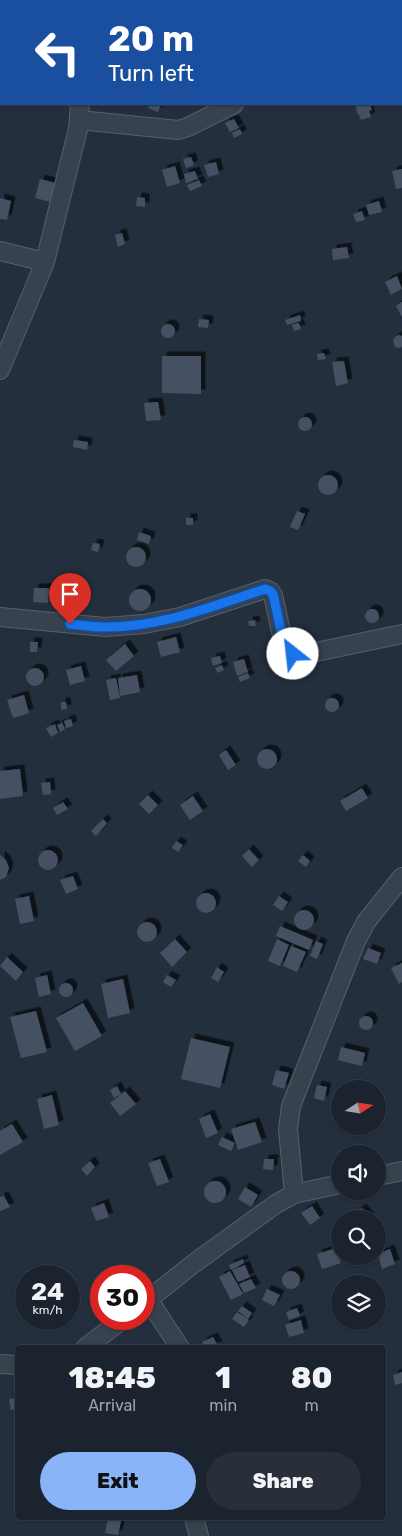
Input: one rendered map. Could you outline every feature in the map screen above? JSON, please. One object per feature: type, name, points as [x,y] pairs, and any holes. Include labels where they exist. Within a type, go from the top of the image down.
[{"type":"street","points":[[0,370],[45,262],[80,112],[178,130],[232,105]]},
{"type":"street","points":[[0,251],[45,262]]},
{"type":"street","points":[[0,617],[105,627],[144,624],[180,617],[265,589],[273,594],[284,645],[293,654],[311,653],[402,634]]},
{"type":"street","points":[[294,1194],[288,1129],[291,1106],[356,941],[366,922],[402,877]]},
{"type":"street","points":[[386,1174],[402,1171]]},
{"type":"street","points":[[155,1294],[276,1204],[294,1194],[331,1186]]},
{"type":"street","points":[[155,1313],[178,1345]]},
{"type":"street","points":[[89,1345],[109,1330]]},
{"type":"street","points":[[0,1364],[15,1365]]},
{"type":"street","points":[[195,1520],[199,1536]]},
{"type":"building","points":[[150,105],[161,105],[158,112],[148,108]]},
{"type":"building","points":[[355,105],[370,105],[372,110],[369,111],[371,117],[361,120],[359,115],[367,112],[358,115]]},
{"type":"building","points":[[234,119],[239,128],[230,132],[225,123]]},
{"type":"building","points":[[240,129],[242,134],[234,138],[232,133]]},
{"type":"building","points":[[191,157],[194,165],[186,168],[183,159]]},
{"type":"building","points":[[216,162],[219,174],[208,177],[204,165]]},
{"type":"building","points":[[175,166],[180,183],[167,187],[162,170]]},
{"type":"building","points":[[402,169],[402,188],[396,189],[392,171]]},
{"type":"building","points":[[195,171],[198,179],[186,183],[184,174]]},
{"type":"building","points":[[40,179],[56,183],[51,202],[35,198]]},
{"type":"building","points":[[199,180],[202,186],[190,191],[187,185]]},
{"type":"building","points":[[137,197],[145,198],[145,207],[136,206]]},
{"type":"building","points":[[0,198],[11,201],[7,220],[0,219]]},
{"type":"building","points":[[379,201],[382,212],[369,215],[366,205]]},
{"type":"building","points":[[362,211],[365,220],[356,222],[353,214]]},
{"type":"building","points":[[122,233],[125,244],[118,247],[115,235]]},
{"type":"building","points":[[347,247],[349,258],[333,260],[332,249]]},
{"type":"building","points":[[397,276],[402,289],[391,295],[385,282]]},
{"type":"building","points":[[402,302],[402,317],[396,306]]},
{"type":"building","points":[[300,315],[301,321],[287,325],[285,320]]},
{"type":"building","points":[[199,319],[209,320],[208,328],[198,327]]},
{"type":"building","points":[[299,323],[301,329],[294,331],[292,325]]},
{"type":"building","points":[[168,324],[173,326],[175,331],[173,336],[168,338],[163,336],[161,331],[163,326]]},
{"type":"building","points":[[399,335],[402,336],[402,347],[399,348],[395,347],[393,341]]},
{"type":"building","points":[[324,353],[326,359],[318,360],[317,354]]},
{"type":"building","points":[[162,356],[201,356],[201,394],[162,393]]},
{"type":"building","points":[[344,361],[348,383],[336,386],[332,362]]},
{"type":"building","points":[[158,402],[161,420],[146,421],[144,403]]},
{"type":"building","points":[[305,417],[310,419],[312,424],[310,429],[305,431],[300,429],[298,424],[300,419]]},
{"type":"building","points":[[74,440],[88,442],[87,450],[73,447]]},
{"type":"building","points":[[328,475],[335,478],[338,485],[335,492],[328,495],[321,492],[318,485],[321,478]]},
{"type":"building","points":[[297,511],[305,514],[298,530],[290,527]]},
{"type":"building","points":[[186,518],[193,518],[193,525],[186,525]]},
{"type":"building","points":[[139,532],[151,536],[149,544],[137,540]]},
{"type":"building","points":[[93,543],[100,544],[98,552],[91,550]]},
{"type":"building","points":[[132,547],[140,547],[146,553],[146,561],[140,567],[132,567],[126,561],[126,553]]},
{"type":"building","points":[[34,588],[49,588],[48,603],[33,602]]},
{"type":"building","points":[[140,589],[148,592],[151,600],[148,608],[140,611],[132,608],[129,600],[132,592]]},
{"type":"building","points":[[372,609],[377,611],[379,616],[377,621],[372,623],[367,621],[365,616],[367,611]]},
{"type":"building","points":[[255,620],[256,626],[249,626],[248,621]]},
{"type":"building","points":[[176,637],[180,652],[161,657],[157,642]]},
{"type":"building","points":[[30,642],[38,642],[37,652],[30,652]]},
{"type":"building","points":[[125,644],[134,656],[116,671],[106,660]]},
{"type":"building","points":[[220,656],[222,663],[213,666],[211,658]]},
{"type":"building","points":[[244,659],[248,672],[237,676],[233,662]]},
{"type":"building","points":[[222,665],[224,670],[218,673],[215,668]]},
{"type":"building","points":[[81,666],[85,681],[70,685],[66,670]]},
{"type":"building","points":[[35,668],[41,671],[44,677],[41,683],[35,686],[29,683],[26,677],[29,671]]},
{"type":"building","points":[[248,673],[250,678],[240,682],[238,677]]},
{"type":"building","points":[[137,675],[140,692],[120,696],[118,678]]},
{"type":"building","points":[[116,678],[120,698],[110,700],[106,680]]},
{"type":"building","points":[[24,695],[29,713],[13,718],[7,700]]},
{"type":"building","points":[[332,698],[337,700],[339,705],[337,710],[332,712],[327,710],[325,705],[327,700]]},
{"type":"building","points":[[61,702],[66,702],[67,709],[61,710]]},
{"type":"building","points":[[71,719],[73,726],[66,728],[64,721]]},
{"type":"building","points":[[62,723],[65,729],[60,732],[57,725]]},
{"type":"building","points":[[55,724],[58,733],[51,737],[46,728]]},
{"type":"building","points":[[267,749],[274,752],[277,759],[274,766],[267,769],[260,766],[257,759],[260,752]]},
{"type":"building","points":[[226,750],[236,765],[228,770],[219,755]]},
{"type":"building","points":[[20,769],[23,796],[0,799],[0,771]]},
{"type":"building","points":[[50,782],[51,794],[43,795],[41,783]]},
{"type":"building","points":[[362,788],[368,798],[346,811],[340,801]]},
{"type":"building","points":[[148,795],[158,805],[149,814],[139,804]]},
{"type":"building","points":[[193,796],[203,811],[190,820],[180,805]]},
{"type":"building","points":[[63,802],[68,809],[57,815],[53,808]]},
{"type":"building","points":[[103,819],[107,823],[96,836],[91,831]]},
{"type":"building","points":[[176,841],[183,845],[178,852],[172,848]]},
{"type":"building","points":[[249,849],[259,860],[252,867],[242,856]]},
{"type":"building","points":[[48,850],[55,853],[58,860],[55,867],[48,870],[41,867],[38,860],[41,853]]},
{"type":"building","points":[[0,855],[6,860],[9,868],[6,877],[0,880]]},
{"type":"building","points":[[303,855],[310,861],[306,867],[298,861]]},
{"type":"building","points":[[73,876],[78,889],[66,894],[60,880]]},
{"type":"building","points":[[206,893],[213,896],[216,903],[213,910],[206,913],[199,910],[196,903],[199,896]]},
{"type":"building","points":[[29,896],[34,921],[20,924],[15,899]]},
{"type":"building","points":[[279,896],[288,902],[282,911],[273,905]]},
{"type":"building","points":[[304,910],[311,913],[314,920],[311,927],[304,930],[297,927],[294,920],[297,913]]},
{"type":"building","points":[[147,922],[154,925],[157,932],[154,939],[147,942],[140,939],[137,932],[140,925]]},
{"type":"building","points":[[280,926],[313,940],[309,950],[276,936]]},
{"type":"building","points":[[175,939],[187,952],[172,967],[160,953]]},
{"type":"building","points":[[277,939],[289,945],[280,966],[268,961]]},
{"type":"building","points":[[316,941],[323,944],[317,959],[310,956]]},
{"type":"building","points":[[291,946],[306,952],[297,972],[283,966]]},
{"type":"building","points":[[368,948],[381,953],[377,964],[363,959]]},
{"type":"building","points":[[7,957],[23,972],[16,981],[0,966]]},
{"type":"building","points":[[402,963],[402,982],[399,984],[391,968]]},
{"type":"building","points":[[217,967],[224,972],[218,982],[211,978]]},
{"type":"building","points":[[47,975],[51,994],[39,997],[35,978]]},
{"type":"building","points":[[167,975],[176,980],[171,987],[163,982]]},
{"type":"building","points":[[123,979],[130,1013],[108,1018],[101,984]]},
{"type":"building","points":[[63,983],[69,983],[73,990],[69,997],[63,997],[59,993],[59,987]]},
{"type":"building","points":[[83,1003],[102,1036],[75,1051],[56,1018]]},
{"type":"building","points":[[36,1011],[47,1052],[21,1058],[10,1017]]},
{"type":"building","points":[[366,1016],[371,1018],[373,1023],[371,1028],[366,1030],[361,1028],[359,1023],[361,1018]]},
{"type":"building","points":[[191,1038],[230,1047],[220,1088],[181,1079]]},
{"type":"building","points":[[341,1047],[365,1053],[362,1066],[338,1060]]},
{"type":"building","points":[[276,1070],[289,1073],[284,1089],[272,1085]]},
{"type":"building","points":[[317,1085],[327,1087],[324,1101],[314,1098]]},
{"type":"building","points":[[117,1086],[121,1094],[114,1098],[110,1090]]},
{"type":"building","points":[[125,1091],[136,1104],[120,1116],[110,1103]]},
{"type":"building","points":[[52,1095],[59,1125],[44,1129],[37,1099]]},
{"type":"building","points":[[210,1114],[218,1133],[206,1138],[199,1119]]},
{"type":"building","points":[[255,1122],[262,1142],[238,1150],[231,1129]]},
{"type":"building","points":[[12,1124],[23,1142],[0,1155],[0,1131]]},
{"type":"building","points":[[222,1137],[235,1143],[231,1151],[218,1145]]},
{"type":"building","points":[[160,1159],[169,1182],[157,1186],[148,1163]]},
{"type":"building","points":[[264,1159],[274,1159],[273,1170],[263,1169]]},
{"type":"building","points":[[90,1161],[95,1167],[87,1176],[81,1169]]},
{"type":"building","points":[[215,1181],[223,1184],[226,1192],[223,1200],[215,1203],[207,1200],[204,1192],[207,1184]]},
{"type":"building","points":[[245,1187],[258,1195],[251,1207],[238,1199]]},
{"type":"building","points":[[4,1196],[10,1207],[0,1211],[0,1197]]},
{"type":"building","points":[[104,1203],[109,1217],[96,1221],[91,1208]]},
{"type":"building","points":[[312,1206],[320,1218],[310,1225],[301,1213]]},
{"type":"building","points":[[390,1249],[395,1264],[382,1269],[381,1265],[386,1265],[386,1251]]},
{"type":"building","points":[[331,1250],[331,1265],[335,1265],[322,1269],[317,1254]]},
{"type":"building","points":[[243,1259],[244,1263],[231,1270],[229,1265]]},
{"type":"building","points":[[245,1265],[250,1277],[238,1282],[232,1270]]},
{"type":"building","points":[[230,1271],[243,1294],[231,1300],[219,1277]]},
{"type":"building","points":[[291,1271],[297,1274],[300,1280],[297,1286],[291,1289],[285,1286],[282,1280],[285,1274]]},
{"type":"building","points":[[251,1279],[256,1288],[244,1293],[239,1284]]},
{"type":"building","points":[[267,1289],[280,1295],[274,1306],[262,1300]]},
{"type":"building","points":[[242,1306],[252,1313],[248,1319],[238,1311]]},
{"type":"building","points":[[297,1308],[300,1316],[289,1320],[286,1312]]},
{"type":"building","points":[[237,1312],[249,1320],[244,1327],[232,1319]]},
{"type":"building","points":[[301,1320],[304,1333],[289,1337],[285,1325]]},
{"type":"building","points":[[213,1337],[217,1345],[203,1345],[202,1342]]},
{"type":"building","points":[[402,1372],[402,1383],[395,1385],[393,1375]]},
{"type":"building","points":[[15,1398],[15,1409],[11,1410],[9,1399]]},
{"type":"building","points":[[108,1520],[121,1521],[118,1535],[105,1533]]},
{"type":"route","points":[[70,624],[105,627],[144,624],[180,617],[265,589],[273,594],[284,645],[293,654]]}]
